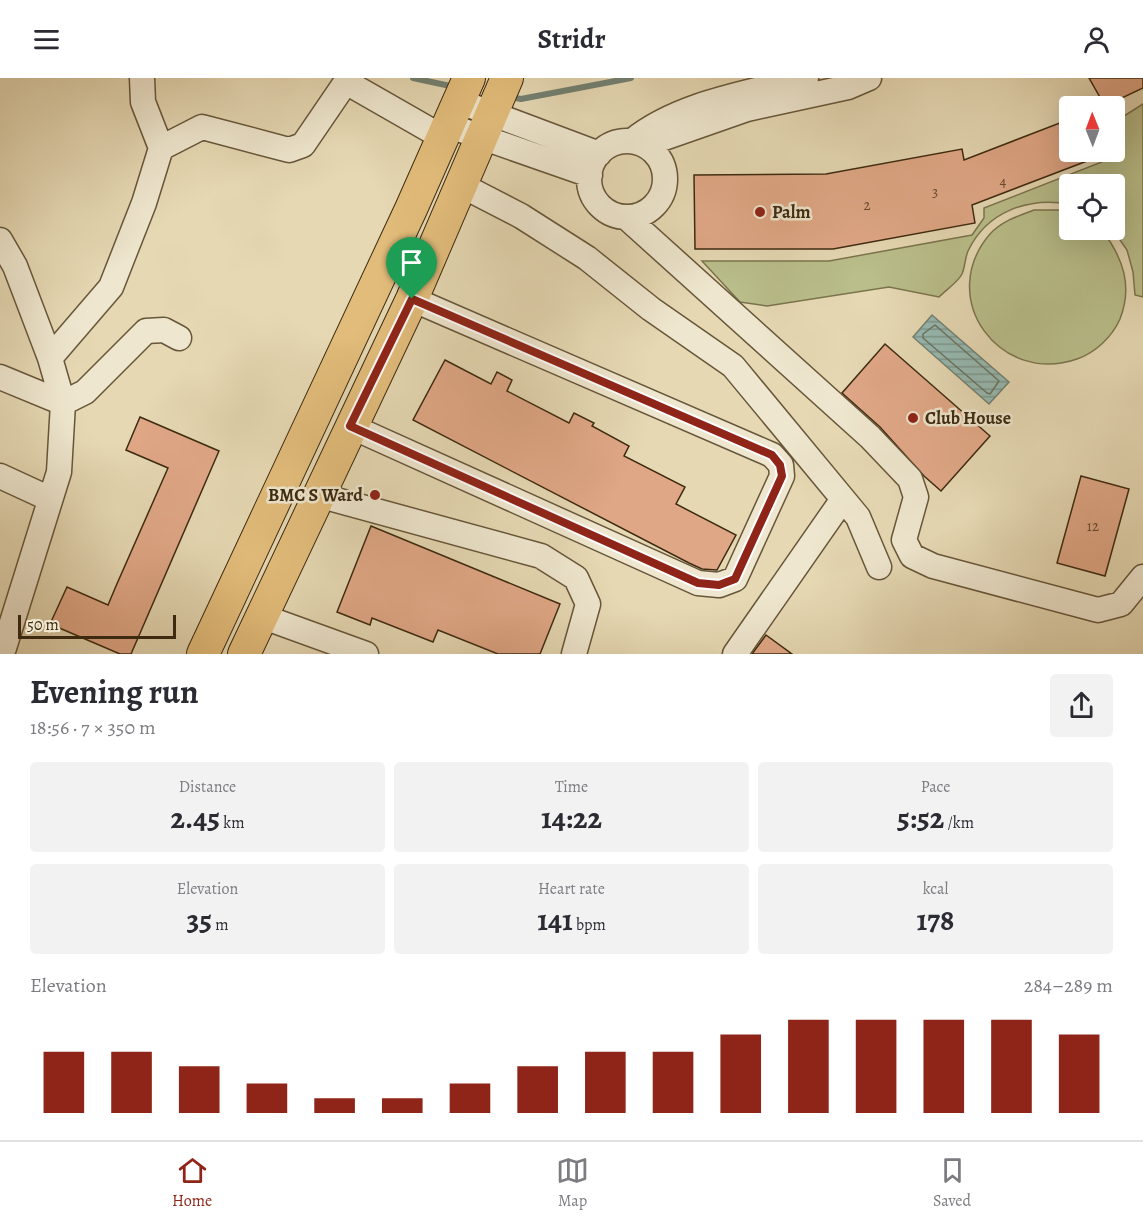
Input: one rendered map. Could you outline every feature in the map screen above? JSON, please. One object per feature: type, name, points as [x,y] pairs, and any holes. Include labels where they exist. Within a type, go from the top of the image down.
[{"type":"main road","points":[[203,654],[411,209],[457,103]]},
{"type":"main road","points":[[244,654],[412,299],[495,104]]},
{"type":"street","points":[[50,358],[111,287],[144,203],[161,148],[143,102],[142,78]]},
{"type":"street","points":[[638,143],[651,126],[665,120],[717,101],[806,78]]},
{"type":"street","points":[[638,143],[655,153],[662,163],[665,176],[664,188],[659,200],[650,210],[626,217],[613,214],[594,198],[594,164],[614,144],[638,143],[747,109],[848,87],[869,78]]},
{"type":"street","points":[[161,148],[202,127],[289,150],[303,145],[346,80],[457,103],[495,104],[594,164]]},
{"type":"street","points":[[461,185],[521,216],[587,258],[651,309],[733,366],[858,517],[879,567]]},
{"type":"street","points":[[626,217],[870,437],[910,479],[916,497],[904,540],[912,555],[933,566],[1098,610],[1121,604],[1143,577]]},
{"type":"street","points":[[0,240],[15,266],[50,358],[63,403],[59,472],[8,650]]},
{"type":"street","points":[[350,426],[698,583],[719,585],[735,579],[782,476],[780,465],[772,455],[412,299]]},
{"type":"street","points":[[0,376],[63,403],[85,392],[146,331],[164,330],[179,338]]},
{"type":"street","points":[[0,476],[51,499]]},
{"type":"street","points":[[318,495],[542,556],[576,578],[588,604],[574,654]]},
{"type":"street","points":[[735,654],[843,499]]},
{"type":"street","points":[[261,616],[366,654]]},
{"type":"green space","points":[[1143,104],[1143,297],[1135,295],[1133,272],[1127,250],[1120,240],[1125,240],[1125,174],[1071,174],[1102,162],[1125,162],[1125,115]]},
{"type":"green space","points":[[1059,179],[1059,203],[1024,205],[998,217],[986,226],[968,251],[960,277],[939,297],[889,287],[767,306],[740,302],[702,261],[829,261],[972,235],[984,218],[984,208]]},
{"type":"green space","points":[[1034,210],[1059,210],[1059,240],[1108,240],[1116,251],[1126,284],[1124,307],[1117,326],[1108,338],[1084,356],[1049,364],[1023,360],[1001,348],[984,331],[973,309],[970,284],[975,259],[990,234],[1005,222]]},
{"type":"water","points":[[932,315],[1009,382],[989,404],[913,337]]},
{"type":"building","points":[[1089,78],[1143,78],[1143,88],[1125,97],[1099,96]]},
{"type":"building","points":[[1059,123],[1059,162],[1084,162],[972,205],[975,223],[833,249],[695,249],[694,175],[826,174],[962,149],[964,160]]},
{"type":"building","name":"Club House","points":[[885,344],[990,436],[941,491],[924,476],[880,427],[842,393]]},
{"type":"building","points":[[445,360],[491,384],[497,372],[512,380],[507,391],[569,423],[574,413],[594,423],[592,426],[629,446],[624,456],[685,487],[676,504],[736,535],[717,570],[702,569],[689,563],[413,420]]},
{"type":"building","points":[[140,417],[219,451],[131,654],[120,654],[50,624],[67,587],[108,605],[168,468],[126,450]]},
{"type":"building","points":[[1081,476],[1129,489],[1105,576],[1057,563]]},
{"type":"building","points":[[371,526],[560,604],[540,654],[498,654],[438,630],[433,642],[372,618],[370,625],[337,612]]},
{"type":"building","points":[[766,635],[792,654],[752,654]]},
{"type":"waterway","points":[[413,78],[455,87]]},
{"type":"waterway","points":[[510,97],[521,99],[631,78]]},
{"type":"place","name":"Palm","points":[[760,212]]},
{"type":"place","name":"Club House","points":[[913,418]]},
{"type":"place","name":"BMC S Ward","points":[[375,495]]},
{"type":"route","points":[[412,299],[772,455],[780,465],[782,476],[735,579],[719,585],[698,583],[350,426],[412,299]]}]
